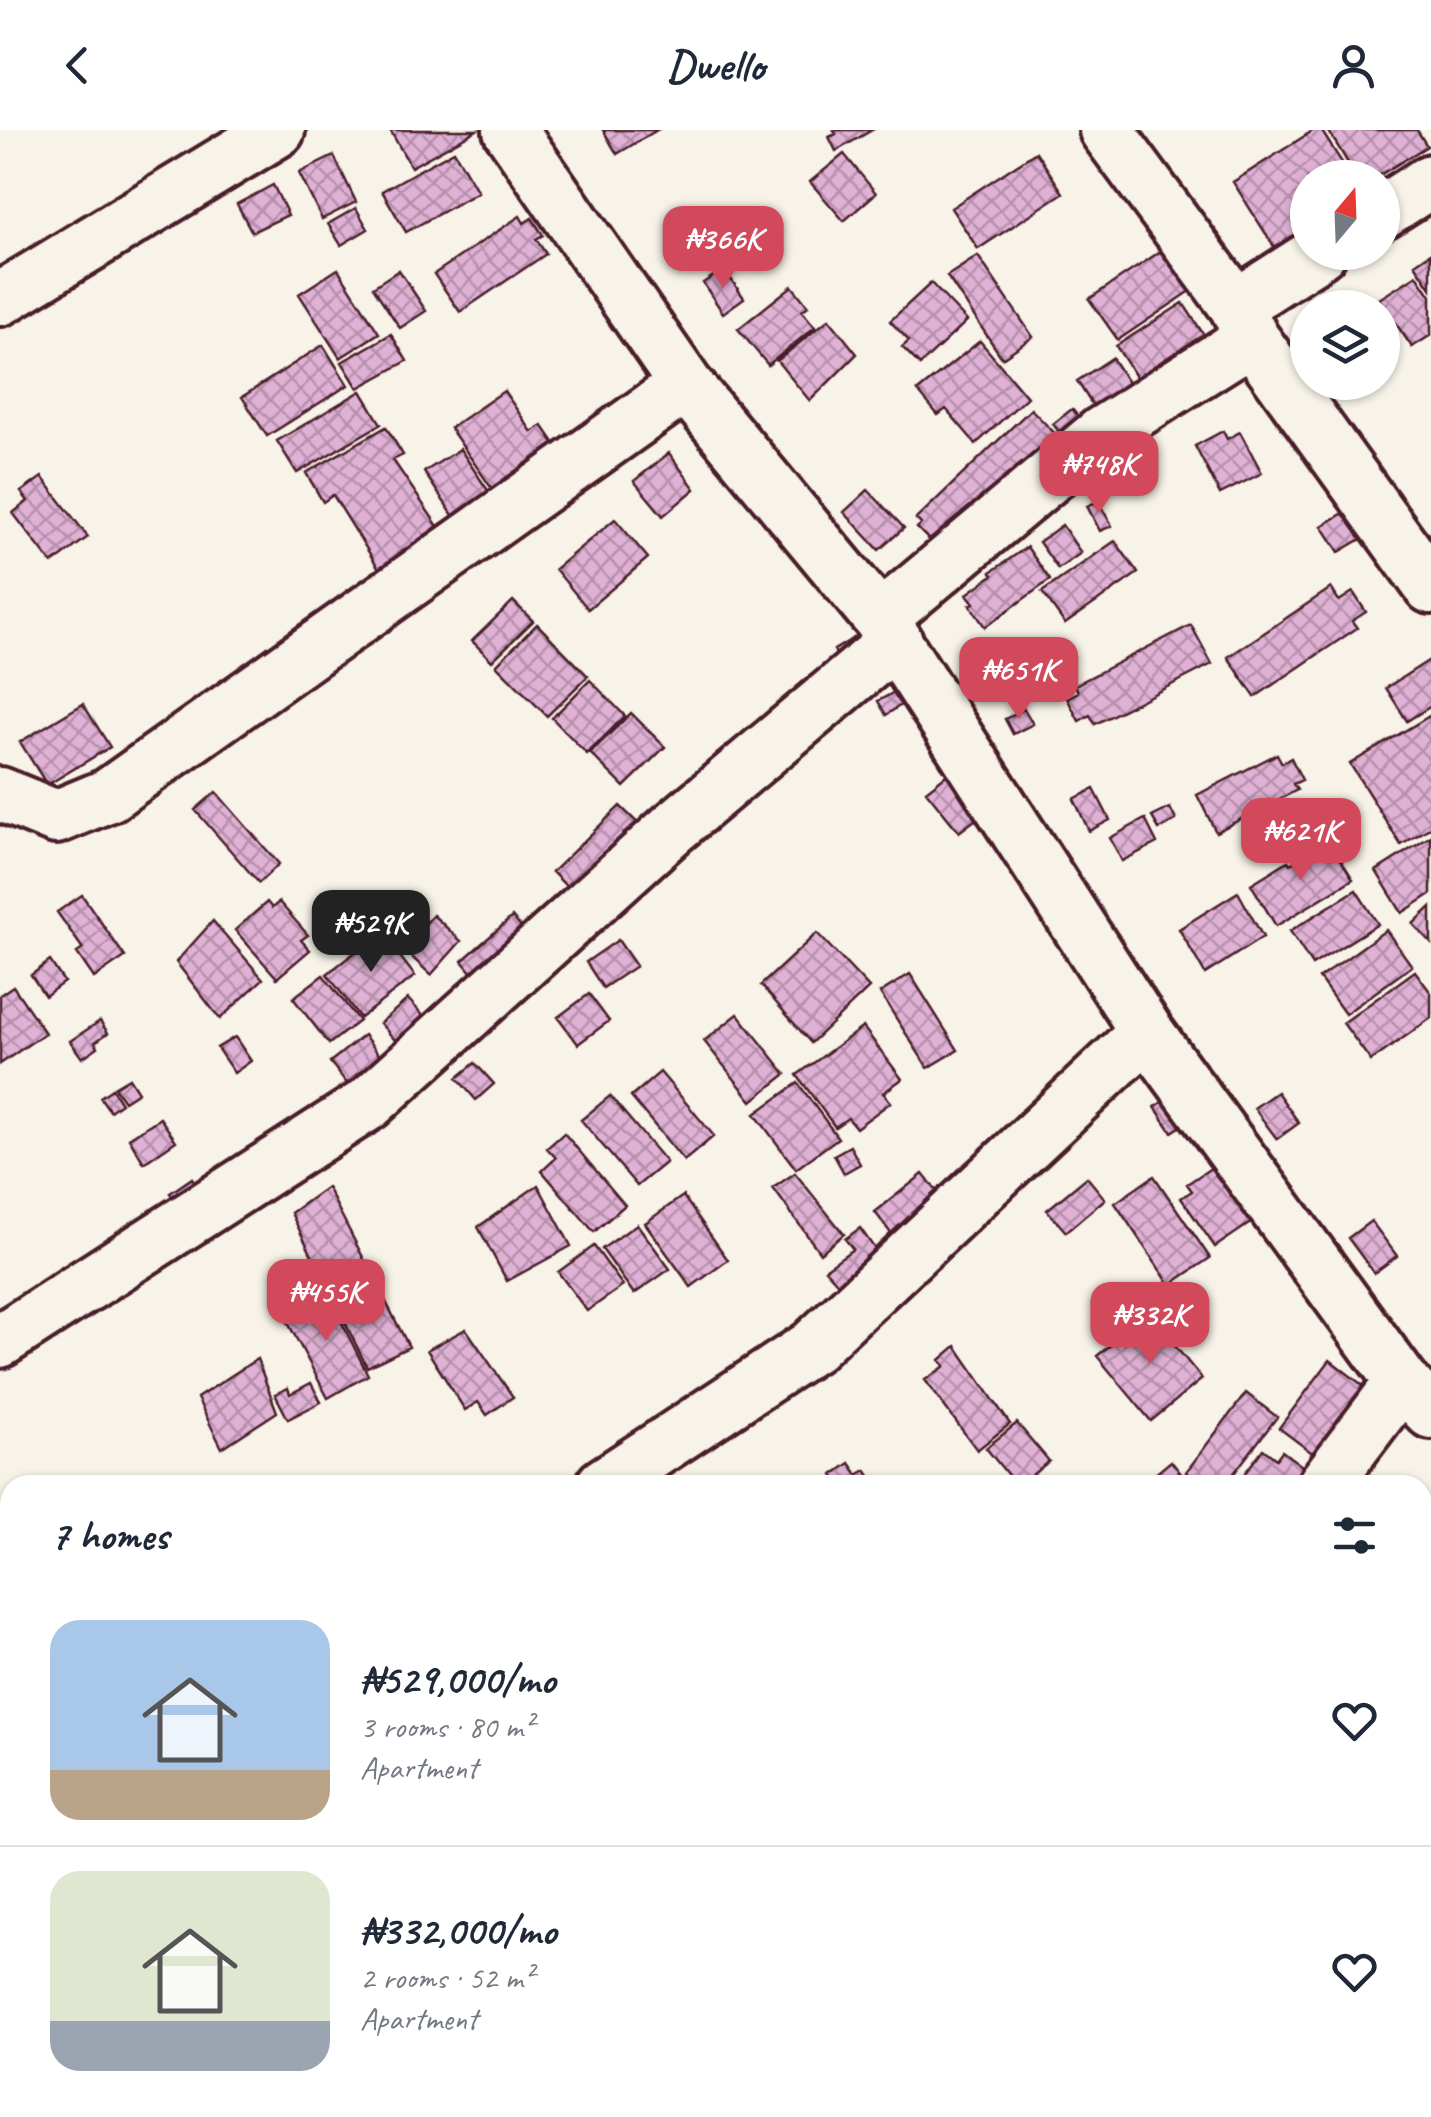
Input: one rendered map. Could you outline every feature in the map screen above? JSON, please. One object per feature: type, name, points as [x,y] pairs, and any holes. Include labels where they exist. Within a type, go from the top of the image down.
[{"type":"street","points":[[0,300],[278,130]]},
{"type":"street","points":[[510,130],[686,385],[888,630],[1147,1032],[1417,1397],[1335,1475]]},
{"type":"street","points":[[1106,130],[1431,586]]},
{"type":"street","points":[[1400,201],[1431,181]]},
{"type":"street","points":[[0,1342],[368,1104],[1102,433],[1244,322],[1300,270]]},
{"type":"street","points":[[0,794],[56,817],[108,795],[686,385]]},
{"type":"street","points":[[617,1475],[812,1347],[1147,1032]]},
{"type":"building","points":[[390,130],[477,130],[411,167]]},
{"type":"building","points":[[603,130],[657,130],[617,154]]},
{"type":"building","points":[[834,130],[872,130],[836,151],[829,137],[836,134]]},
{"type":"building","points":[[1314,130],[1321,130],[1340,160],[1290,160],[1290,254],[1282,259],[1233,182]]},
{"type":"building","points":[[1328,130],[1417,130],[1427,146],[1400,163],[1346,160]]},
{"type":"building","points":[[454,151],[478,192],[406,232],[382,191]]},
{"type":"building","points":[[1036,152],[1063,193],[978,249],[951,208]]},
{"type":"building","points":[[844,154],[876,193],[844,221],[810,182]]},
{"type":"building","points":[[334,156],[356,202],[322,219],[299,173]]},
{"type":"building","points":[[273,185],[288,215],[252,232],[237,204]]},
{"type":"building","points":[[356,208],[368,229],[341,245],[328,224]]},
{"type":"building","points":[[520,216],[524,223],[532,218],[543,235],[536,239],[546,254],[460,312],[434,274]]},
{"type":"building","points":[[1179,239],[1207,280],[1118,340],[1089,299]]},
{"type":"building","points":[[1431,253],[1431,288],[1415,264]]},
{"type":"building","points":[[978,256],[1033,337],[1002,358],[947,276]]},
{"type":"building","points":[[338,269],[379,333],[340,358],[299,294]]},
{"type":"building","points":[[724,269],[744,298],[723,313],[703,283]]},
{"type":"building","points":[[399,270],[426,311],[400,328],[373,287]]},
{"type":"building","points":[[1417,275],[1431,296],[1431,335],[1412,347],[1400,330],[1400,290],[1393,290]]},
{"type":"building","points":[[931,283],[967,321],[920,365],[902,347],[909,341],[890,321]]},
{"type":"building","points":[[792,286],[808,306],[802,311],[815,327],[768,365],[738,329]]},
{"type":"building","points":[[1183,303],[1217,355],[1150,398],[1116,346]]},
{"type":"building","points":[[829,319],[857,354],[810,401],[777,361]]},
{"type":"building","points":[[391,334],[407,361],[358,388],[342,362]]},
{"type":"building","points":[[980,341],[1027,397],[976,444],[946,409],[938,415],[918,391]]},
{"type":"building","points":[[323,345],[348,385],[267,436],[242,397]]},
{"type":"building","points":[[1112,358],[1138,398],[1095,409],[1077,381]]},
{"type":"building","points":[[361,391],[381,424],[297,473],[277,441]]},
{"type":"building","points":[[504,391],[532,432],[542,425],[555,444],[541,453],[554,470],[499,499],[450,428]]},
{"type":"building","points":[[1031,409],[1065,444],[933,544],[917,528],[921,524],[916,519]]},
{"type":"building","points":[[1072,409],[1090,431],[1071,447],[1053,424]]},
{"type":"building","points":[[386,427],[403,455],[393,460],[450,544],[388,583],[333,495],[323,502],[306,473]]},
{"type":"building","points":[[1223,431],[1227,439],[1240,432],[1262,473],[1220,494],[1195,446]]},
{"type":"building","points":[[460,449],[499,507],[463,530],[424,472]]},
{"type":"building","points":[[669,453],[695,489],[663,516],[634,481]]},
{"type":"building","points":[[42,477],[88,537],[52,564],[13,513],[28,501],[21,492]]},
{"type":"building","points":[[868,490],[904,528],[879,550],[844,512]]},
{"type":"building","points":[[1098,501],[1112,526],[1100,531],[1087,506]]},
{"type":"building","points":[[1352,508],[1368,535],[1339,552],[1322,526]]},
{"type":"building","points":[[615,519],[648,558],[588,609],[555,569]]},
{"type":"building","points":[[1062,525],[1081,553],[1058,569],[1039,542]]},
{"type":"building","points":[[1115,541],[1138,573],[1065,624],[1042,592]]},
{"type":"building","points":[[1027,547],[1050,580],[985,627],[967,594]]},
{"type":"building","points":[[1331,588],[1339,601],[1353,592],[1366,612],[1352,621],[1357,628],[1255,697],[1228,657]]},
{"type":"building","points":[[513,601],[533,621],[492,661],[472,641]]},
{"type":"building","points":[[537,624],[588,676],[547,716],[496,665]]},
{"type":"building","points":[[1191,625],[1212,664],[1095,724],[1090,715],[1079,721],[1067,698],[1078,692],[1075,685]]},
{"type":"building","points":[[857,636],[864,648],[841,663],[834,650]]},
{"type":"building","points":[[1431,659],[1431,706],[1407,721],[1386,688]]},
{"type":"building","points":[[590,680],[625,716],[587,754],[552,718]]},
{"type":"building","points":[[893,693],[901,705],[886,715],[878,701]]},
{"type":"building","points":[[83,704],[110,747],[47,785],[20,742]]},
{"type":"building","points":[[1024,709],[1033,724],[1013,734],[1005,719]]},
{"type":"building","points":[[631,713],[665,747],[624,787],[590,753]]},
{"type":"building","points":[[1431,715],[1431,827],[1401,845],[1350,764]]},
{"type":"building","points":[[1277,754],[1282,763],[1291,758],[1302,780],[1293,784],[1297,790],[1216,832],[1197,795]]},
{"type":"building","points":[[950,772],[984,813],[959,832],[926,791]]},
{"type":"building","points":[[1094,789],[1110,820],[1089,831],[1074,799]]},
{"type":"building","points":[[216,792],[279,864],[259,883],[195,810]]},
{"type":"building","points":[[620,806],[651,836],[583,903],[552,872]]},
{"type":"building","points":[[1170,808],[1176,820],[1159,829],[1152,817]]},
{"type":"building","points":[[1145,819],[1157,843],[1122,861],[1110,838]]},
{"type":"building","points":[[1431,836],[1431,894],[1402,913],[1376,871]]},
{"type":"building","points":[[1329,841],[1353,879],[1276,926],[1251,884]]},
{"type":"building","points":[[1356,890],[1378,924],[1312,965],[1290,931]]},
{"type":"building","points":[[1238,892],[1263,937],[1205,974],[1179,929]]},
{"type":"building","points":[[82,895],[125,957],[94,978],[77,953],[83,949],[57,912]]},
{"type":"building","points":[[267,902],[272,908],[279,902],[308,935],[301,940],[310,950],[277,978],[235,930]]},
{"type":"building","points":[[1431,907],[1431,943],[1413,924]]},
{"type":"building","points":[[433,915],[461,941],[431,975],[403,949]]},
{"type":"building","points":[[512,917],[537,946],[486,990],[462,961]]},
{"type":"building","points":[[213,921],[263,979],[220,1019],[176,962]]},
{"type":"building","points":[[1386,930],[1412,966],[1345,1014],[1319,978]]},
{"type":"building","points":[[381,932],[415,976],[360,1018],[327,974]]},
{"type":"building","points":[[817,933],[869,988],[811,1043],[761,985]]},
{"type":"building","points":[[618,940],[636,966],[603,988],[586,962]]},
{"type":"building","points":[[50,961],[64,982],[45,996],[31,975]]},
{"type":"building","points":[[1415,971],[1431,993],[1431,1018],[1371,1061],[1343,1023]]},
{"type":"building","points":[[910,974],[958,1050],[928,1068],[880,993]]},
{"type":"building","points":[[323,975],[359,1021],[329,1044],[293,998]]},
{"type":"building","points":[[13,986],[45,1033],[0,1064],[0,995]]},
{"type":"building","points":[[589,994],[609,1021],[578,1044],[558,1017]]},
{"type":"building","points":[[408,999],[439,1033],[411,1058],[380,1023]]},
{"type":"building","points":[[738,1014],[786,1074],[752,1101],[704,1041]]},
{"type":"building","points":[[100,1021],[108,1033],[95,1042],[98,1047],[82,1058],[70,1041]]},
{"type":"building","points":[[863,1027],[902,1079],[883,1093],[891,1102],[856,1128],[848,1118],[835,1127],[797,1075]]},
{"type":"building","points":[[364,1035],[393,1073],[360,1100],[330,1062]]},
{"type":"building","points":[[235,1037],[251,1061],[234,1073],[217,1048]]},
{"type":"building","points":[[475,1063],[494,1084],[476,1100],[457,1078]]},
{"type":"building","points":[[660,1072],[714,1136],[684,1161],[631,1097]]},
{"type":"building","points":[[129,1078],[138,1092],[124,1101],[114,1087]]},
{"type":"building","points":[[798,1083],[838,1138],[796,1169],[755,1114]]},
{"type":"building","points":[[112,1089],[121,1103],[110,1111],[100,1097]]},
{"type":"building","points":[[1179,1090],[1197,1116],[1172,1132],[1155,1107]]},
{"type":"building","points":[[1277,1092],[1299,1123],[1277,1139],[1254,1108]]},
{"type":"building","points":[[610,1096],[666,1162],[637,1186],[581,1120]]},
{"type":"building","points":[[160,1118],[176,1141],[144,1163],[129,1138]]},
{"type":"building","points":[[564,1133],[625,1205],[594,1232],[542,1171],[556,1158],[547,1148]]},
{"type":"building","points":[[850,1146],[860,1164],[844,1173],[834,1155]]},
{"type":"building","points":[[1214,1166],[1252,1222],[1215,1247],[1181,1198],[1192,1191],[1187,1184]]},
{"type":"building","points":[[795,1173],[844,1234],[820,1253],[773,1188]]},
{"type":"building","points":[[923,1174],[948,1205],[901,1247],[875,1212]]},
{"type":"building","points":[[1154,1176],[1210,1258],[1170,1285],[1115,1203]]},
{"type":"building","points":[[1087,1177],[1105,1199],[1066,1232],[1047,1210]]},
{"type":"building","points":[[192,1178],[207,1198],[177,1203],[170,1193]]},
{"type":"building","points":[[538,1185],[571,1246],[507,1281],[478,1227]]},
{"type":"building","points":[[327,1187],[409,1347],[367,1367],[291,1213]]},
{"type":"building","points":[[683,1196],[728,1260],[691,1287],[645,1223]]},
{"type":"building","points":[[1371,1221],[1397,1256],[1374,1273],[1348,1238]]},
{"type":"building","points":[[637,1224],[670,1269],[634,1294],[602,1249]]},
{"type":"building","points":[[860,1228],[882,1259],[846,1292],[825,1269],[853,1249],[845,1239]]},
{"type":"building","points":[[594,1246],[623,1286],[587,1311],[558,1272]]},
{"type":"building","points":[[301,1295],[307,1307],[328,1295],[368,1375],[328,1398],[286,1319],[293,1315],[286,1303]]},
{"type":"building","points":[[1149,1314],[1202,1379],[1151,1421],[1097,1356]]},
{"type":"building","points":[[466,1329],[513,1397],[487,1415],[478,1402],[465,1410],[427,1350]]},
{"type":"building","points":[[956,1346],[1010,1424],[977,1450],[925,1380],[945,1366],[940,1360]]},
{"type":"building","points":[[257,1359],[277,1412],[222,1448],[197,1398]]},
{"type":"building","points":[[1330,1360],[1370,1391],[1319,1458],[1279,1428]]},
{"type":"building","points":[[311,1383],[321,1402],[288,1419],[275,1394],[288,1388],[290,1394]]},
{"type":"building","points":[[1246,1393],[1277,1417],[1233,1475],[1186,1472]]},
{"type":"building","points":[[1017,1423],[1049,1461],[1032,1475],[1008,1475],[986,1448]]},
{"type":"building","points":[[1263,1449],[1276,1459],[1282,1451],[1310,1472],[1308,1475],[1244,1475]]},
{"type":"building","points":[[1171,1461],[1182,1475],[1154,1475]]},
{"type":"building","points":[[850,1463],[858,1475],[833,1475]]}]
